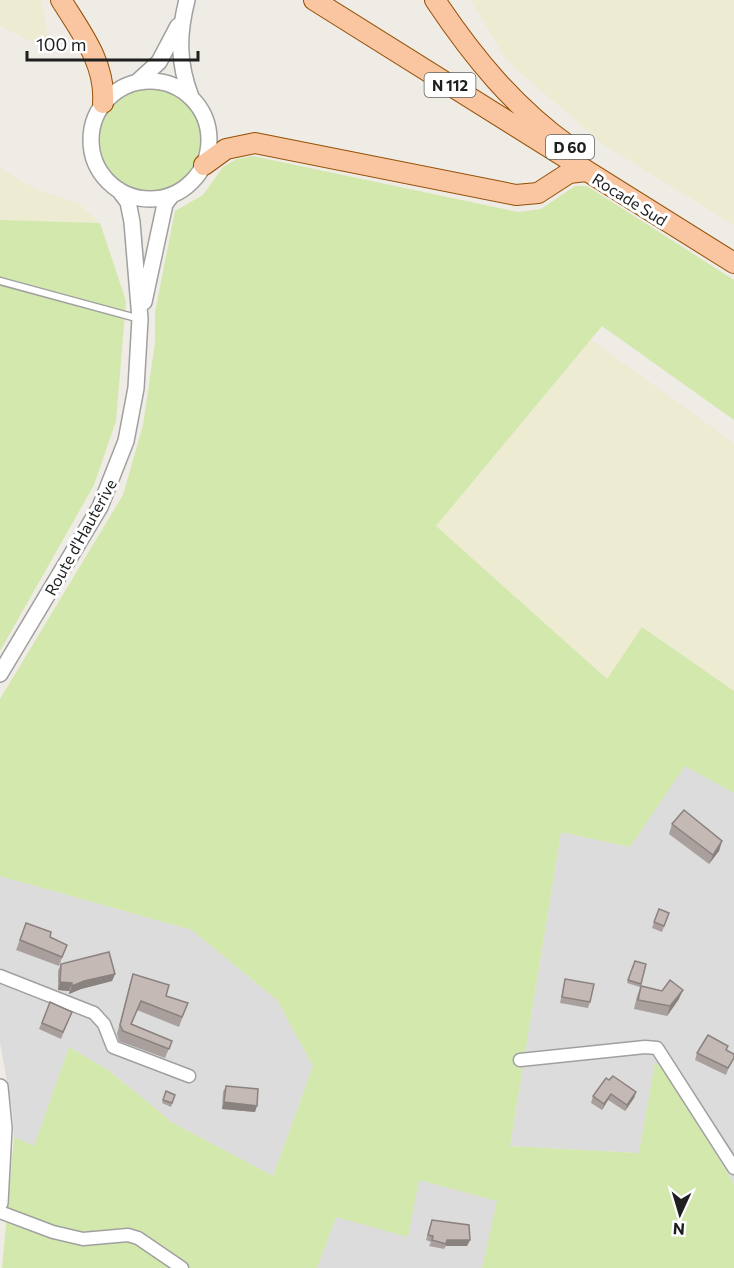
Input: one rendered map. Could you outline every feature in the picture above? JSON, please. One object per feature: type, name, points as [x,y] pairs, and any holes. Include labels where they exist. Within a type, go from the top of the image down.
[{"type":"main road","points":[[61,0],[99,65],[103,85],[103,103]]},
{"type":"main road","name":"Rocade Sud","points":[[314,0],[734,263]]},
{"type":"main road","name":"D 60","points":[[435,0],[468,50],[510,98],[550,133],[734,263]]},
{"type":"main road","points":[[204,165],[226,148],[255,143],[516,195],[538,193],[569,174],[586,171]]},
{"type":"street","points":[[188,0],[183,18],[180,59],[191,97]]},
{"type":"street","points":[[137,82],[159,62],[183,18]]},
{"type":"street","points":[[103,103],[124,87],[137,82],[156,81],[175,86],[191,97],[200,108],[209,136],[204,165],[191,183],[172,195],[154,199],[136,197],[119,190]]},
{"type":"street","name":"Route d'Hauterive","points":[[103,103],[95,117],[91,147],[100,172],[128,202],[141,319]]},
{"type":"street","name":"Route d'Hauterive","points":[[0,674],[95,517],[118,468],[131,423],[141,319],[163,212],[172,195]]},
{"type":"street","points":[[0,976],[94,1013],[105,1024],[113,1047],[189,1076]]},
{"type":"street","points":[[520,1060],[645,1047],[657,1048],[734,1168]]},
{"type":"street","points":[[0,1087],[4,1128],[0,1203]]},
{"type":"street","points":[[0,1212],[53,1232],[83,1239],[128,1235],[138,1238],[182,1268]]},
{"type":"lane","points":[[0,281],[141,319]]},
{"type":"shaded area","points":[[0,0],[41,0],[51,51],[0,26]]},
{"type":"shaded area","points":[[471,0],[734,0],[734,225],[604,145],[507,61]]},
{"type":"shaded area","points":[[0,168],[37,190],[78,203],[100,223],[0,220]]},
{"type":"shaded area","points":[[591,340],[734,443],[734,691],[643,627],[608,680],[436,526]]},
{"type":"shaded area","points":[[685,765],[734,793],[734,1184],[670,1077],[655,1063],[639,1153],[510,1146],[561,832],[630,847]]},
{"type":"shaded area","points":[[0,876],[192,930],[277,1000],[313,1066],[273,1176],[173,1123],[108,1070],[69,1047],[34,1147],[14,1137],[12,1109],[0,1043]]},
{"type":"shaded area","points":[[419,1180],[498,1201],[482,1268],[317,1268],[336,1217]]},
{"type":"green space","points":[[150,89],[170,93],[186,104],[197,120],[201,140],[197,160],[186,176],[170,187],[150,191],[130,187],[114,176],[103,160],[99,140],[103,120],[114,104],[130,93]]},
{"type":"green space","points":[[253,156],[518,212],[541,209],[575,186],[587,186],[734,280],[734,420],[602,326],[436,526],[607,679],[642,627],[734,691],[734,793],[685,766],[630,847],[561,832],[510,1146],[639,1153],[655,1062],[670,1077],[734,1184],[734,1268],[482,1268],[497,1201],[419,1180],[408,1237],[336,1217],[317,1268],[2,1268],[14,1137],[34,1146],[69,1047],[108,1070],[173,1123],[273,1176],[313,1066],[277,1000],[192,930],[0,876],[0,699],[123,495],[143,425],[155,343],[155,312],[175,211],[203,195],[223,167],[237,159]]},
{"type":"green space","points":[[0,220],[100,223],[126,301],[116,421],[94,485],[0,651]]},
{"type":"building","points":[[684,810],[722,841],[713,855],[672,824]]},
{"type":"building","points":[[659,909],[669,913],[664,926],[654,922]]},
{"type":"building","points":[[26,923],[51,932],[50,937],[67,945],[62,957],[20,940]]},
{"type":"building","points":[[109,952],[115,974],[72,986],[72,983],[60,982],[61,964]]},
{"type":"building","points":[[635,961],[646,964],[641,984],[628,980]]},
{"type":"building","points":[[133,974],[169,985],[166,996],[188,1003],[182,1017],[141,1001],[131,1024],[172,1041],[169,1049],[123,1031],[120,1025]]},
{"type":"building","points":[[565,979],[594,984],[590,1002],[562,997]]},
{"type":"building","points":[[670,980],[683,990],[670,1006],[638,1000],[641,986],[662,991]]},
{"type":"building","points":[[50,1002],[72,1012],[63,1032],[42,1023]]},
{"type":"building","points":[[708,1035],[728,1046],[726,1050],[734,1054],[728,1068],[697,1053]]},
{"type":"building","points":[[613,1076],[636,1092],[627,1105],[611,1094],[604,1104],[593,1096],[606,1078],[609,1080]]},
{"type":"building","points":[[226,1086],[258,1089],[257,1106],[224,1102]]},
{"type":"building","points":[[166,1091],[175,1095],[172,1103],[163,1100]]},
{"type":"building","points":[[432,1220],[469,1225],[470,1240],[447,1240],[446,1244],[432,1240],[433,1236],[428,1235]]}]
